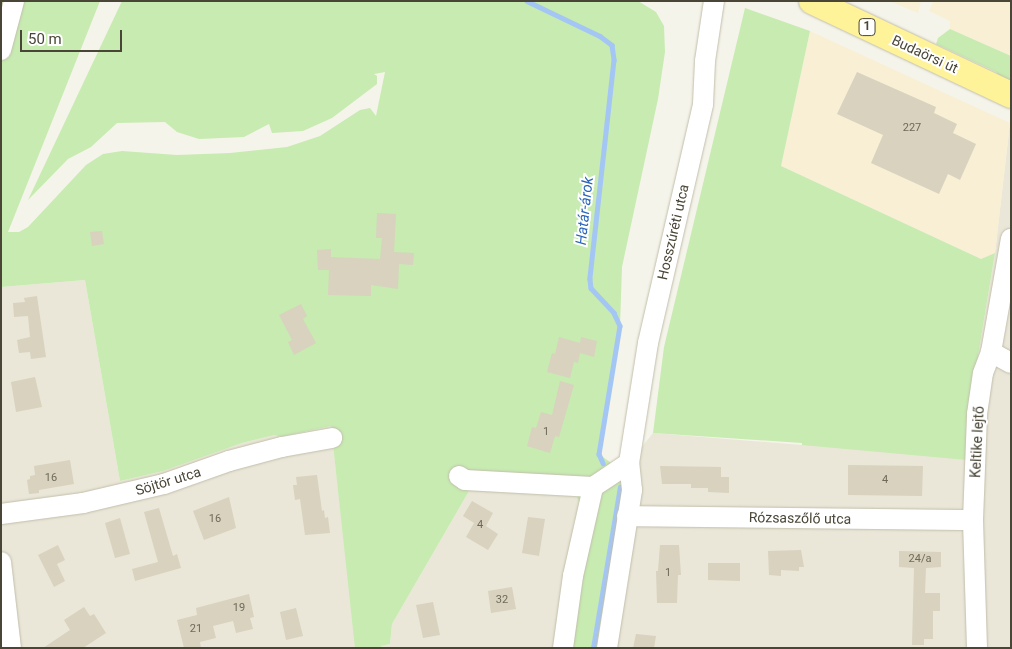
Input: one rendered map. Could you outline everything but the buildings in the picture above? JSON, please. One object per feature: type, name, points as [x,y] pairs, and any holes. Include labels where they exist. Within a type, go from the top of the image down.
[{"type":"main road","name":"Budaörsi út","points":[[812,1],[1011,95]]},
{"type":"street","points":[[1,50],[14,1]]},
{"type":"street","name":"Hosszúréti utca","points":[[607,648],[632,490],[629,463],[652,321],[703,104],[705,61],[714,1]]},
{"type":"street","name":"Keltike lejtő","points":[[977,648],[973,520],[977,414],[983,373],[991,352],[1011,239]]},
{"type":"street","points":[[991,352],[1011,363]]},
{"type":"street","name":"Söjtör utca","points":[[1,514],[83,504],[164,484],[229,461],[282,447],[332,438]]},
{"type":"street","points":[[459,476],[465,480],[593,487],[629,463]]},
{"type":"street","points":[[563,648],[573,576],[593,487]]},
{"type":"street","name":"Rózsaszőlő utca","points":[[627,516],[973,520]]},
{"type":"street","points":[[1,562],[11,648]]},
{"type":"shaded area","points":[[889,1],[921,1],[918,13]]},
{"type":"shaded area","points":[[933,1],[1011,1],[1011,56],[950,29],[950,21],[929,11]]},
{"type":"shaded area","points":[[810,31],[1010,123],[995,253],[981,259],[781,166]]},
{"type":"shaded area","points":[[1010,123],[1011,648],[607,648],[629,463],[653,433],[802,445],[972,392],[995,253]]},
{"type":"shaded area","points":[[85,280],[120,481],[163,471],[242,443],[275,435],[282,437],[331,426],[356,648],[1,648],[1,287]]},
{"type":"shaded area","points":[[562,469],[579,502],[564,575],[553,648],[381,648],[380,646],[390,644],[392,624],[469,491]]},
{"type":"green space","points":[[1,1],[100,1],[8,232],[19,232],[28,227],[86,165],[103,154],[122,151],[177,155],[230,153],[287,147],[320,136],[360,110],[370,108],[376,116],[385,72],[374,74],[377,76],[377,84],[332,118],[303,131],[272,133],[269,124],[244,137],[199,139],[177,132],[165,122],[117,123],[91,147],[68,159],[28,200],[122,1],[638,1],[656,12],[664,26],[665,52],[658,99],[622,267],[620,326],[599,454],[626,474],[602,648],[553,648],[564,575],[579,502],[575,494],[469,491],[392,624],[390,644],[381,646],[381,648],[355,648],[331,426],[281,437],[275,435],[242,443],[163,471],[120,481],[85,280],[1,287]]},
{"type":"green space","points":[[745,8],[810,31],[781,166],[981,259],[995,253],[972,392],[967,460],[802,445],[802,443],[653,433],[664,347]]},
{"type":"green space","points":[[950,29],[1011,56],[1011,82],[1000,77],[996,72],[936,44],[938,38]]},
{"type":"waterway","name":"Határ-árok","points":[[527,1],[600,36],[612,45],[614,60],[590,279],[591,288],[614,313],[620,326],[599,454],[603,463]]},
{"type":"waterway","name":"Határ-árok","points":[[593,648],[620,487]]}]
